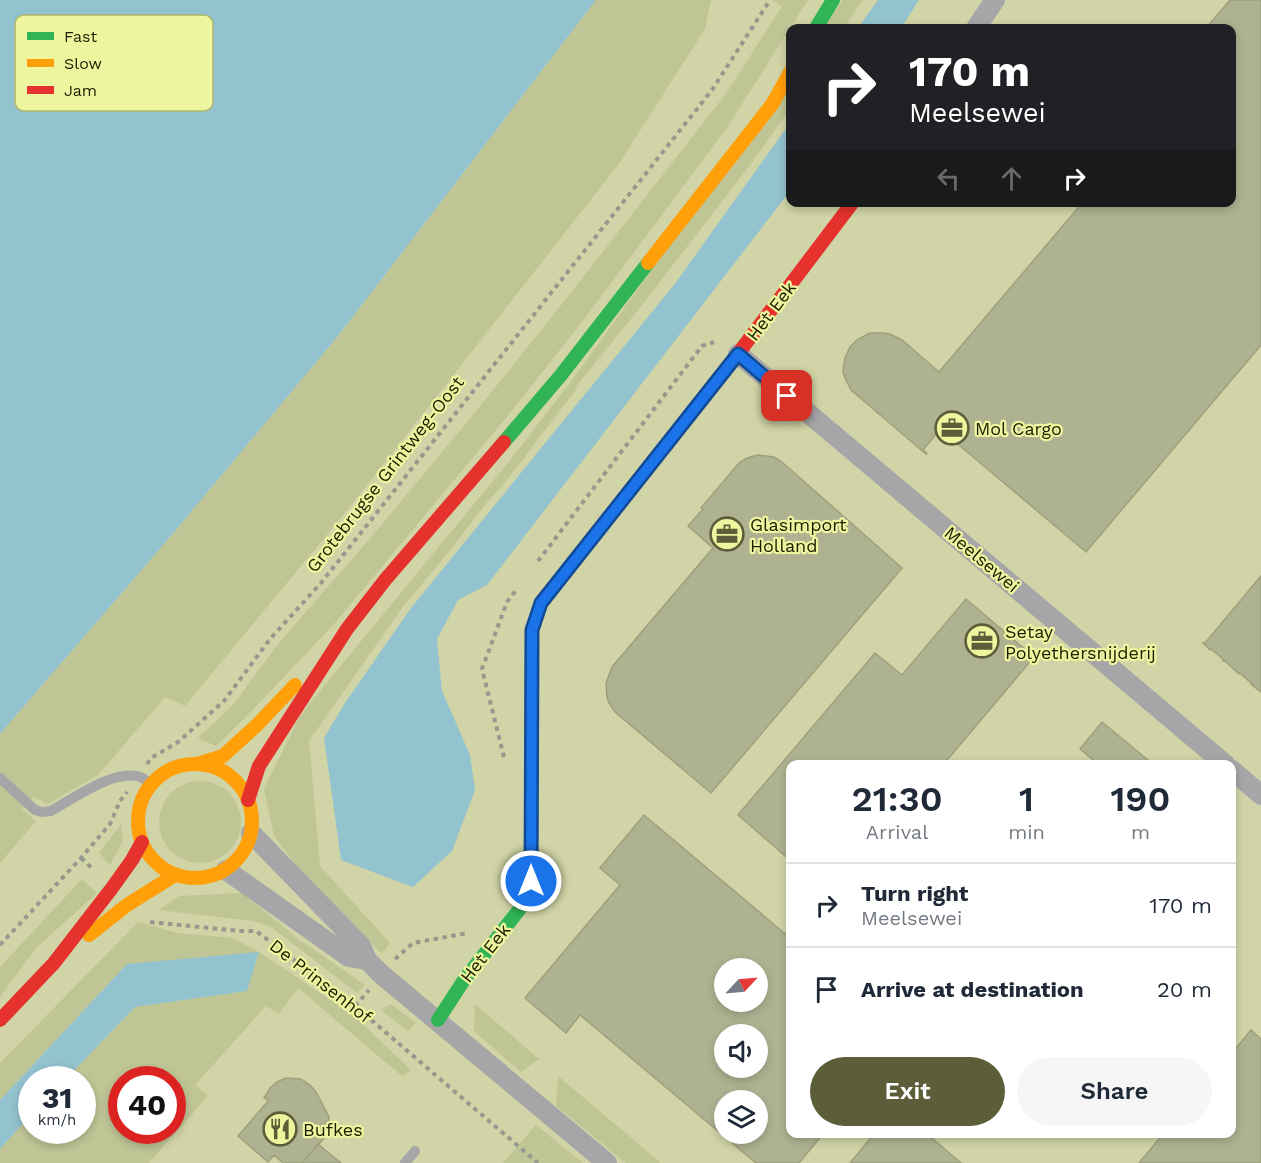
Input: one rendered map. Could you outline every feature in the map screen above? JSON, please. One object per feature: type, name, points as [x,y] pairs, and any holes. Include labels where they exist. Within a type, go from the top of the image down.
[{"type":"street","points":[[818,24],[833,0]]},
{"type":"street","points":[[979,24],[995,0]]},
{"type":"street","points":[[248,800],[258,766],[348,629],[385,580],[561,375],[773,103],[786,79]]},
{"type":"street","name":"Het Eek","points":[[438,1020],[464,980],[519,910],[531,881],[532,630],[541,603],[738,354],[849,207]]},
{"type":"street","name":"Meelsewei","points":[[738,354],[1220,760]]},
{"type":"street","points":[[197,764],[213,767],[228,775],[240,786],[248,800],[252,816],[251,833],[246,848],[237,860],[226,870],[209,877],[192,879],[175,875],[161,867],[149,856],[141,842],[138,825],[140,807],[148,789],[161,775],[178,767],[223,756],[257,725],[348,629]]},
{"type":"street","points":[[1236,773],[1261,795]]},
{"type":"street","name":"De Prinsenhof","points":[[251,833],[361,946],[367,960],[607,1163]]},
{"type":"street","points":[[0,1020],[54,963],[112,888],[132,860],[141,842]]},
{"type":"street","name":"De Prinsenhof","points":[[226,870],[349,957],[367,960]]},
{"type":"street","points":[[54,963],[127,905],[175,875]]},
{"type":"lane","points":[[0,778],[27,804],[42,812],[51,811],[109,779],[121,776],[139,776],[152,785]]},
{"type":"lane","points":[[405,1163],[415,1151]]},
{"type":"path","name":"Grotebrugse Grintweg-Oost","points":[[0,945],[110,824],[120,801],[151,758],[178,742],[224,701],[270,639],[321,583],[712,90],[770,0]]},
{"type":"path","points":[[81,858],[112,888]]},
{"type":"path","name":"De Prinsenhof","points":[[127,905],[148,921],[256,931],[355,1006],[538,1163]]},
{"type":"green space","points":[[596,0],[711,0],[705,29],[618,165],[349,508],[185,706],[165,697],[98,775],[48,804],[33,797],[22,809],[36,821],[0,863],[0,734],[170,537],[338,336]]},
{"type":"green space","points":[[772,0],[808,0],[793,24],[786,24],[786,35],[726,129],[585,318],[506,418],[334,624],[244,719],[216,746],[198,738],[233,705],[278,644],[373,535],[566,299],[728,91],[782,6]]},
{"type":"green space","points":[[843,0],[863,0],[847,24],[827,24]]},
{"type":"green space","points":[[786,86],[786,115],[750,165],[575,388],[576,390],[526,456],[402,608],[309,741],[320,866],[390,943],[382,954],[305,877],[274,836],[264,789],[298,720],[311,702],[511,459],[569,384]]},
{"type":"green space","points":[[200,781],[216,784],[229,793],[238,806],[241,822],[238,838],[229,851],[216,860],[200,863],[184,860],[171,851],[162,838],[159,822],[162,806],[171,793],[184,784]]},
{"type":"green space","points":[[121,824],[123,840],[110,865],[99,853]]},
{"type":"green space","points":[[82,879],[97,893],[36,948],[0,997],[0,967]]},
{"type":"green space","points":[[242,893],[297,938],[365,985],[357,993],[271,927],[253,921],[159,910],[179,896]]},
{"type":"green space","points":[[138,922],[178,933],[233,938],[259,952],[353,1015],[411,1070],[403,1077],[298,988],[279,1014],[266,1006],[195,1085],[208,1096],[186,1121],[186,1066],[108,1066],[108,1144],[166,1144],[149,1163],[0,1163],[0,1149],[18,1129],[18,1144],[96,1144],[96,1066],[78,1066],[135,1007],[247,991],[127,964],[32,1066],[18,1066],[18,1081],[0,1100],[0,1063]]},
{"type":"green space","points":[[391,1004],[416,1023],[408,1031],[381,1010]]},
{"type":"green space","points":[[475,1004],[539,1059],[521,1072],[474,1031]]},
{"type":"green space","points":[[558,1076],[661,1163],[626,1163],[556,1106]]},
{"type":"green space","points":[[536,1125],[583,1163],[503,1163]]},
{"type":"water","points":[[0,0],[596,0],[338,336],[170,537],[0,734]]},
{"type":"water","points":[[878,0],[919,0],[904,24],[861,24]]},
{"type":"water","points":[[786,129],[786,196],[487,585],[458,600],[437,639],[442,691],[470,755],[475,790],[452,851],[413,887],[341,860],[324,738],[345,703],[411,608],[674,285]]},
{"type":"water","points":[[259,952],[247,991],[135,1007],[78,1066],[32,1066],[127,964]]},
{"type":"water","points":[[18,1081],[18,1129],[0,1149],[0,1100]]},
{"type":"building","points":[[1230,0],[1261,0],[1261,345],[1086,552],[940,429],[923,450],[926,454],[851,390],[843,372],[845,358],[850,347],[858,339],[870,333],[890,334],[902,340],[939,372],[1079,207],[1236,207],[1236,24],[1209,24]]},
{"type":"building","points":[[758,455],[774,457],[782,462],[902,568],[711,793],[615,712],[607,697],[606,683],[612,667],[713,548],[688,526],[739,463]]},
{"type":"building","points":[[1261,576],[1261,692],[1203,643]]},
{"type":"building","points":[[966,599],[1034,657],[947,760],[786,760],[786,857],[738,815],[875,653],[902,675]]},
{"type":"building","points":[[1102,722],[1148,760],[1093,760],[1080,749]]},
{"type":"building","points":[[644,815],[786,935],[786,1138],[820,1138],[799,1163],[756,1163],[733,1144],[768,1144],[768,1090],[714,1090],[714,1128],[580,1015],[566,1033],[525,998],[620,885],[600,868]]},
{"type":"building","points":[[1251,1030],[1261,1039],[1261,1163],[1139,1163],[1160,1138],[1236,1138],[1236,1048]]},
{"type":"building","points":[[286,1078],[301,1079],[310,1085],[329,1117],[329,1128],[325,1137],[302,1163],[283,1163],[274,1155],[268,1162],[238,1136],[269,1100],[264,1098],[270,1088]]},
{"type":"building","points":[[871,1138],[932,1138],[961,1163],[850,1163]]},
{"type":"building","points":[[318,1144],[341,1163],[302,1163]]},
{"type":"traffic: fast","points":[[818,24],[833,0]]},
{"type":"traffic: fast","points":[[504,442],[561,375],[648,263]]},
{"type":"traffic: fast","points":[[438,1020],[464,980],[519,910],[531,881],[532,630],[535,622]]},
{"type":"traffic: slow","points":[[648,263],[773,103],[786,79]]},
{"type":"traffic: slow","points":[[535,622],[541,603],[731,363]]},
{"type":"traffic: slow","points":[[197,764],[223,756],[295,685]]},
{"type":"traffic: slow","points":[[195,764],[217,769],[235,781],[247,799],[252,821],[247,843],[235,861],[217,873],[195,878],[173,873],[155,861],[143,843],[138,821],[143,799],[155,781],[173,769],[195,764]]},
{"type":"traffic: slow","points":[[89,935],[127,905],[175,875]]},
{"type":"traffic: jam","points":[[731,363],[849,207]]},
{"type":"traffic: jam","points":[[248,800],[259,766],[347,629],[385,580],[504,442]]},
{"type":"traffic: jam","points":[[0,1020],[54,963],[112,888],[142,842]]},
{"type":"place","name":"Mol Cargo","points":[[952,428]]},
{"type":"place","name":"Glasimport Holland","points":[[727,534]]},
{"type":"place","name":"Setay Polyethersnijderij","points":[[982,641]]},
{"type":"place","name":"Bufkes","points":[[280,1129]]},
{"type":"route","points":[[531,881],[532,630],[541,603],[738,354],[787,396]]}]
